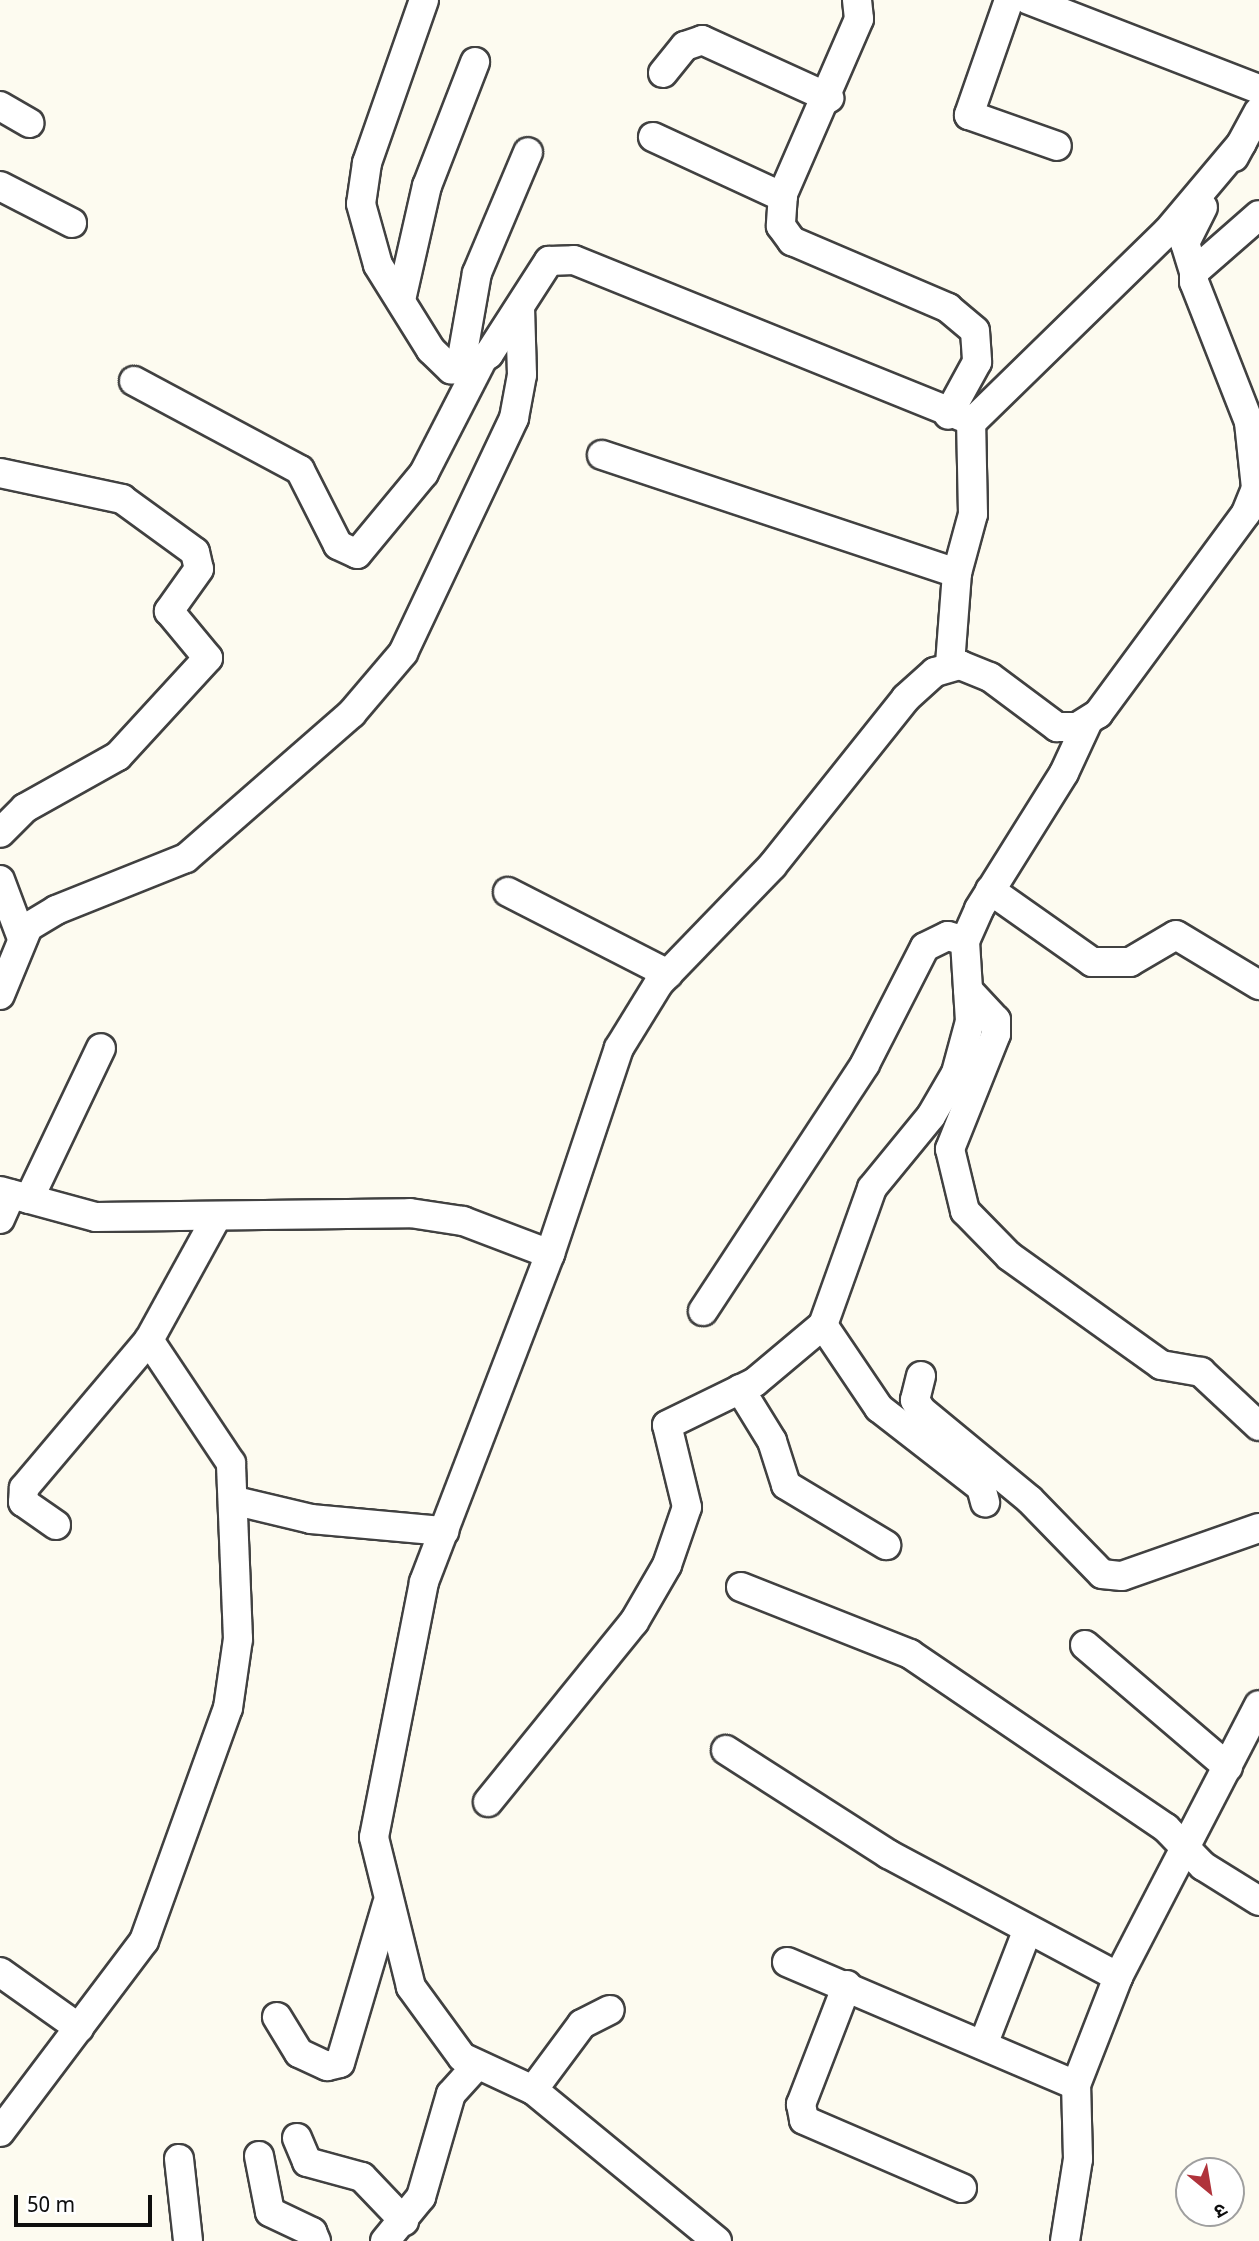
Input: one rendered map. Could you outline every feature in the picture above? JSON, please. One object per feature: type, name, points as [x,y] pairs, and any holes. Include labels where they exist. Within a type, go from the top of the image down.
[{"type":"street","points":[[424,0],[367,163],[361,204],[379,265],[431,350],[470,367]]},
{"type":"street","points":[[717,2241],[533,2090],[476,2066],[448,2043],[411,1987],[376,1857],[376,1812],[424,1582],[550,1254],[619,1048],[668,974],[772,866],[906,698],[950,664],[957,573],[973,514],[959,418],[977,362],[975,331],[948,309],[792,241],[781,226],[783,197],[829,98],[859,19],[857,0]]},
{"type":"street","points":[[1009,0],[969,115],[1056,146]]},
{"type":"street","points":[[1029,0],[1259,89]]},
{"type":"street","points":[[663,73],[685,46],[702,40],[829,98]]},
{"type":"street","points":[[401,300],[427,186],[475,62]]},
{"type":"street","points":[[0,106],[30,123]]},
{"type":"street","points":[[488,1802],[634,1622],[667,1565],[687,1507],[667,1425],[740,1388],[790,1358],[823,1325],[867,1198],[956,1073],[970,1021],[965,941],[990,890],[1064,773],[1088,721],[1247,513],[1257,488],[1249,422],[1185,243],[1189,231],[1259,111]]},
{"type":"street","points":[[653,138],[783,197]]},
{"type":"street","points":[[959,418],[1132,268],[1242,143]]},
{"type":"street","points":[[470,367],[477,273],[528,152]]},
{"type":"street","points":[[0,186],[72,223]]},
{"type":"street","points":[[1194,272],[1259,215]]},
{"type":"street","points":[[134,380],[300,470],[338,545],[357,554],[424,473],[470,367],[520,308],[549,261],[575,260],[890,384],[959,418]]},
{"type":"street","points":[[0,995],[21,936],[56,910],[186,858],[352,713],[403,653],[514,418],[522,375],[520,308]]},
{"type":"street","points":[[602,455],[957,573]]},
{"type":"street","points":[[0,474],[122,499],[195,552],[199,569],[169,611],[208,658],[118,756],[25,808],[0,833]]},
{"type":"street","points":[[950,664],[990,677],[1057,727],[1088,721]]},
{"type":"street","points":[[0,880],[21,936]]},
{"type":"street","points":[[990,890],[1093,962],[1130,962],[1176,935],[1259,985]]},
{"type":"street","points":[[508,892],[668,974]]},
{"type":"street","points":[[703,1311],[864,1064],[925,947],[937,937],[965,941]]},
{"type":"street","points":[[968,990],[996,1020],[996,1034],[950,1149],[965,1212],[1009,1256],[1161,1366],[1201,1372],[1259,1426]]},
{"type":"street","points":[[101,1048],[10,1201],[96,1217],[216,1218],[410,1213],[463,1221],[550,1254]]},
{"type":"street","points":[[56,1525],[23,1502],[24,1488],[149,1339],[216,1218]]},
{"type":"street","points":[[823,1325],[879,1408],[981,1487],[985,1502]]},
{"type":"street","points":[[0,2132],[144,1941],[228,1708],[238,1639],[236,1501],[225,1448],[149,1339]]},
{"type":"street","points":[[921,1376],[915,1400],[921,1410],[1030,1500],[1102,1574],[1122,1576],[1259,1528]]},
{"type":"street","points":[[740,1388],[772,1441],[786,1485],[886,1545]]},
{"type":"street","points":[[236,1501],[311,1519],[444,1531]]},
{"type":"street","points":[[741,1587],[910,1654],[1187,1846],[1203,1866],[1259,1901]]},
{"type":"street","points":[[1085,1645],[1228,1767]]},
{"type":"street","points":[[1065,2241],[1078,2159],[1062,2079],[1259,1705]]},
{"type":"street","points":[[726,1750],[888,1854],[1118,1977]]},
{"type":"street","points":[[277,2017],[299,2053],[327,2066],[340,2063],[388,1902]]},
{"type":"street","points":[[983,2045],[1028,1929]]},
{"type":"street","points":[[788,1962],[1062,2079]]},
{"type":"street","points":[[0,1972],[79,2028]]},
{"type":"street","points":[[847,1985],[801,2104],[804,2120],[962,2188]]},
{"type":"street","points":[[533,2090],[582,2024],[610,2010]]},
{"type":"street","points":[[297,2138],[307,2162],[362,2177],[395,2231],[421,2197],[451,2094],[476,2066]]},
{"type":"street","points":[[259,2156],[270,2212],[312,2232],[316,2241]]},
{"type":"street","points":[[179,2159],[188,2241]]}]
